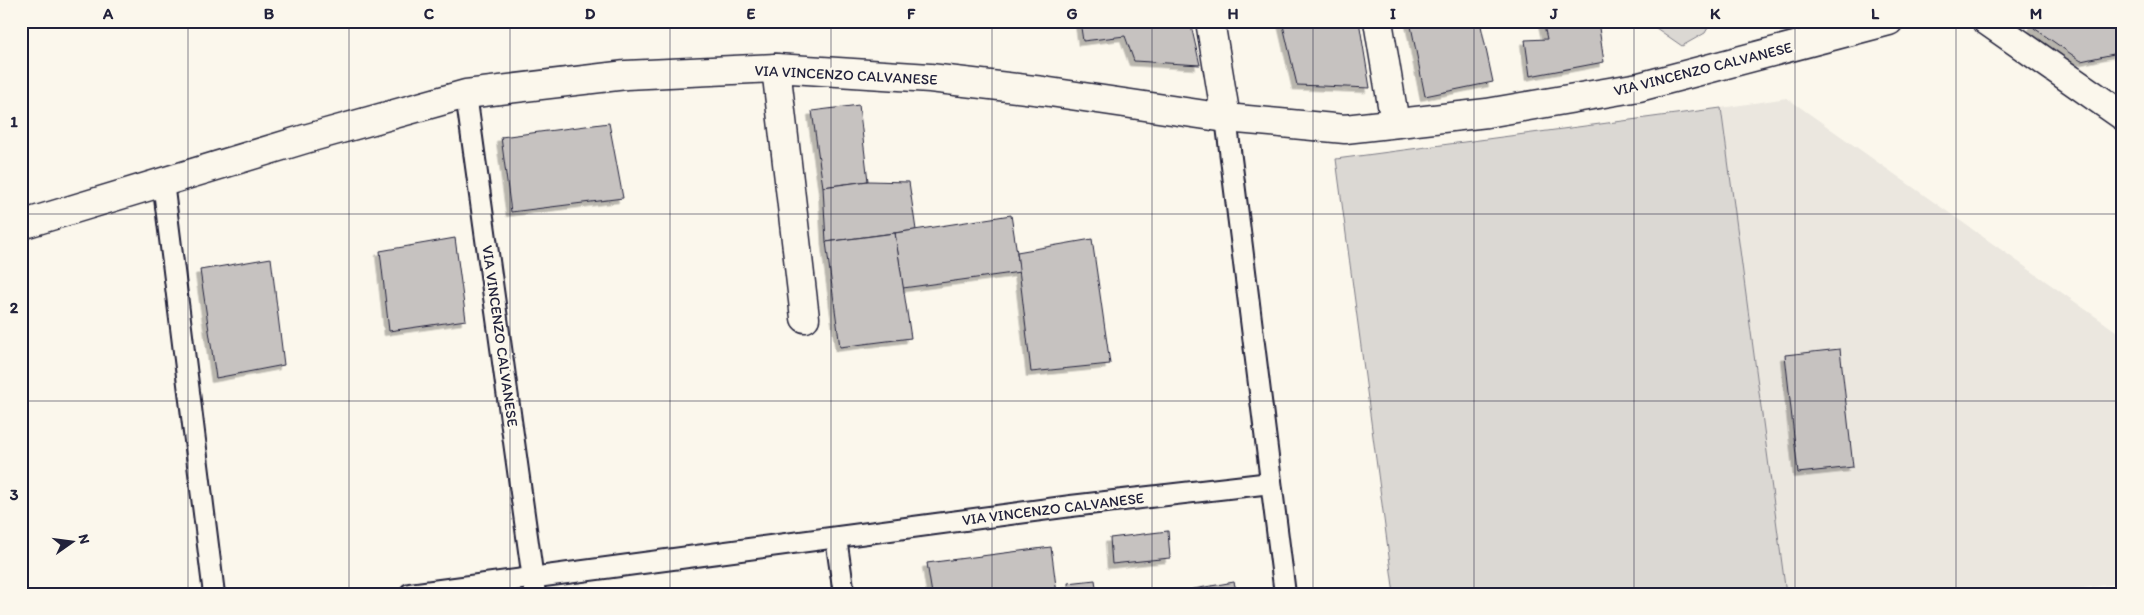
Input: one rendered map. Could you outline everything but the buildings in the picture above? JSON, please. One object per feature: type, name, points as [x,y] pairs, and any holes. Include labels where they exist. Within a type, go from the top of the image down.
[{"type":"street","points":[[1210,21],[1226,118]]},
{"type":"street","points":[[1378,21],[1396,123]]},
{"type":"street","name":"VIA VINCENZO CALVANESE","points":[[21,225],[305,139],[466,94],[626,75],[776,68],[940,79],[1043,90],[1226,118],[1345,129],[1487,113],[1639,88],[1889,21]]},
{"type":"street","points":[[1987,21],[2123,116]]},
{"type":"street","points":[[776,68],[805,318]]},
{"type":"lane","name":"VIA VINCENZO CALVANESE","points":[[466,94],[534,585]]},
{"type":"lane","points":[[1226,118],[1285,594]]},
{"type":"lane","points":[[163,182],[214,594]]},
{"type":"lane","name":"VIA VINCENZO CALVANESE","points":[[410,594],[534,585],[836,538],[1072,506],[1271,483]]},
{"type":"lane","points":[[836,538],[844,594]]},
{"type":"shaded area","points":[[1646,21],[1712,21],[1705,33],[1682,46]]},
{"type":"shaded area","points":[[1787,98],[2123,336],[2123,583],[2035,594],[1786,594],[1721,108]]},
{"type":"shaded area","points":[[1721,108],[1786,594],[1394,594],[1336,159]]}]
